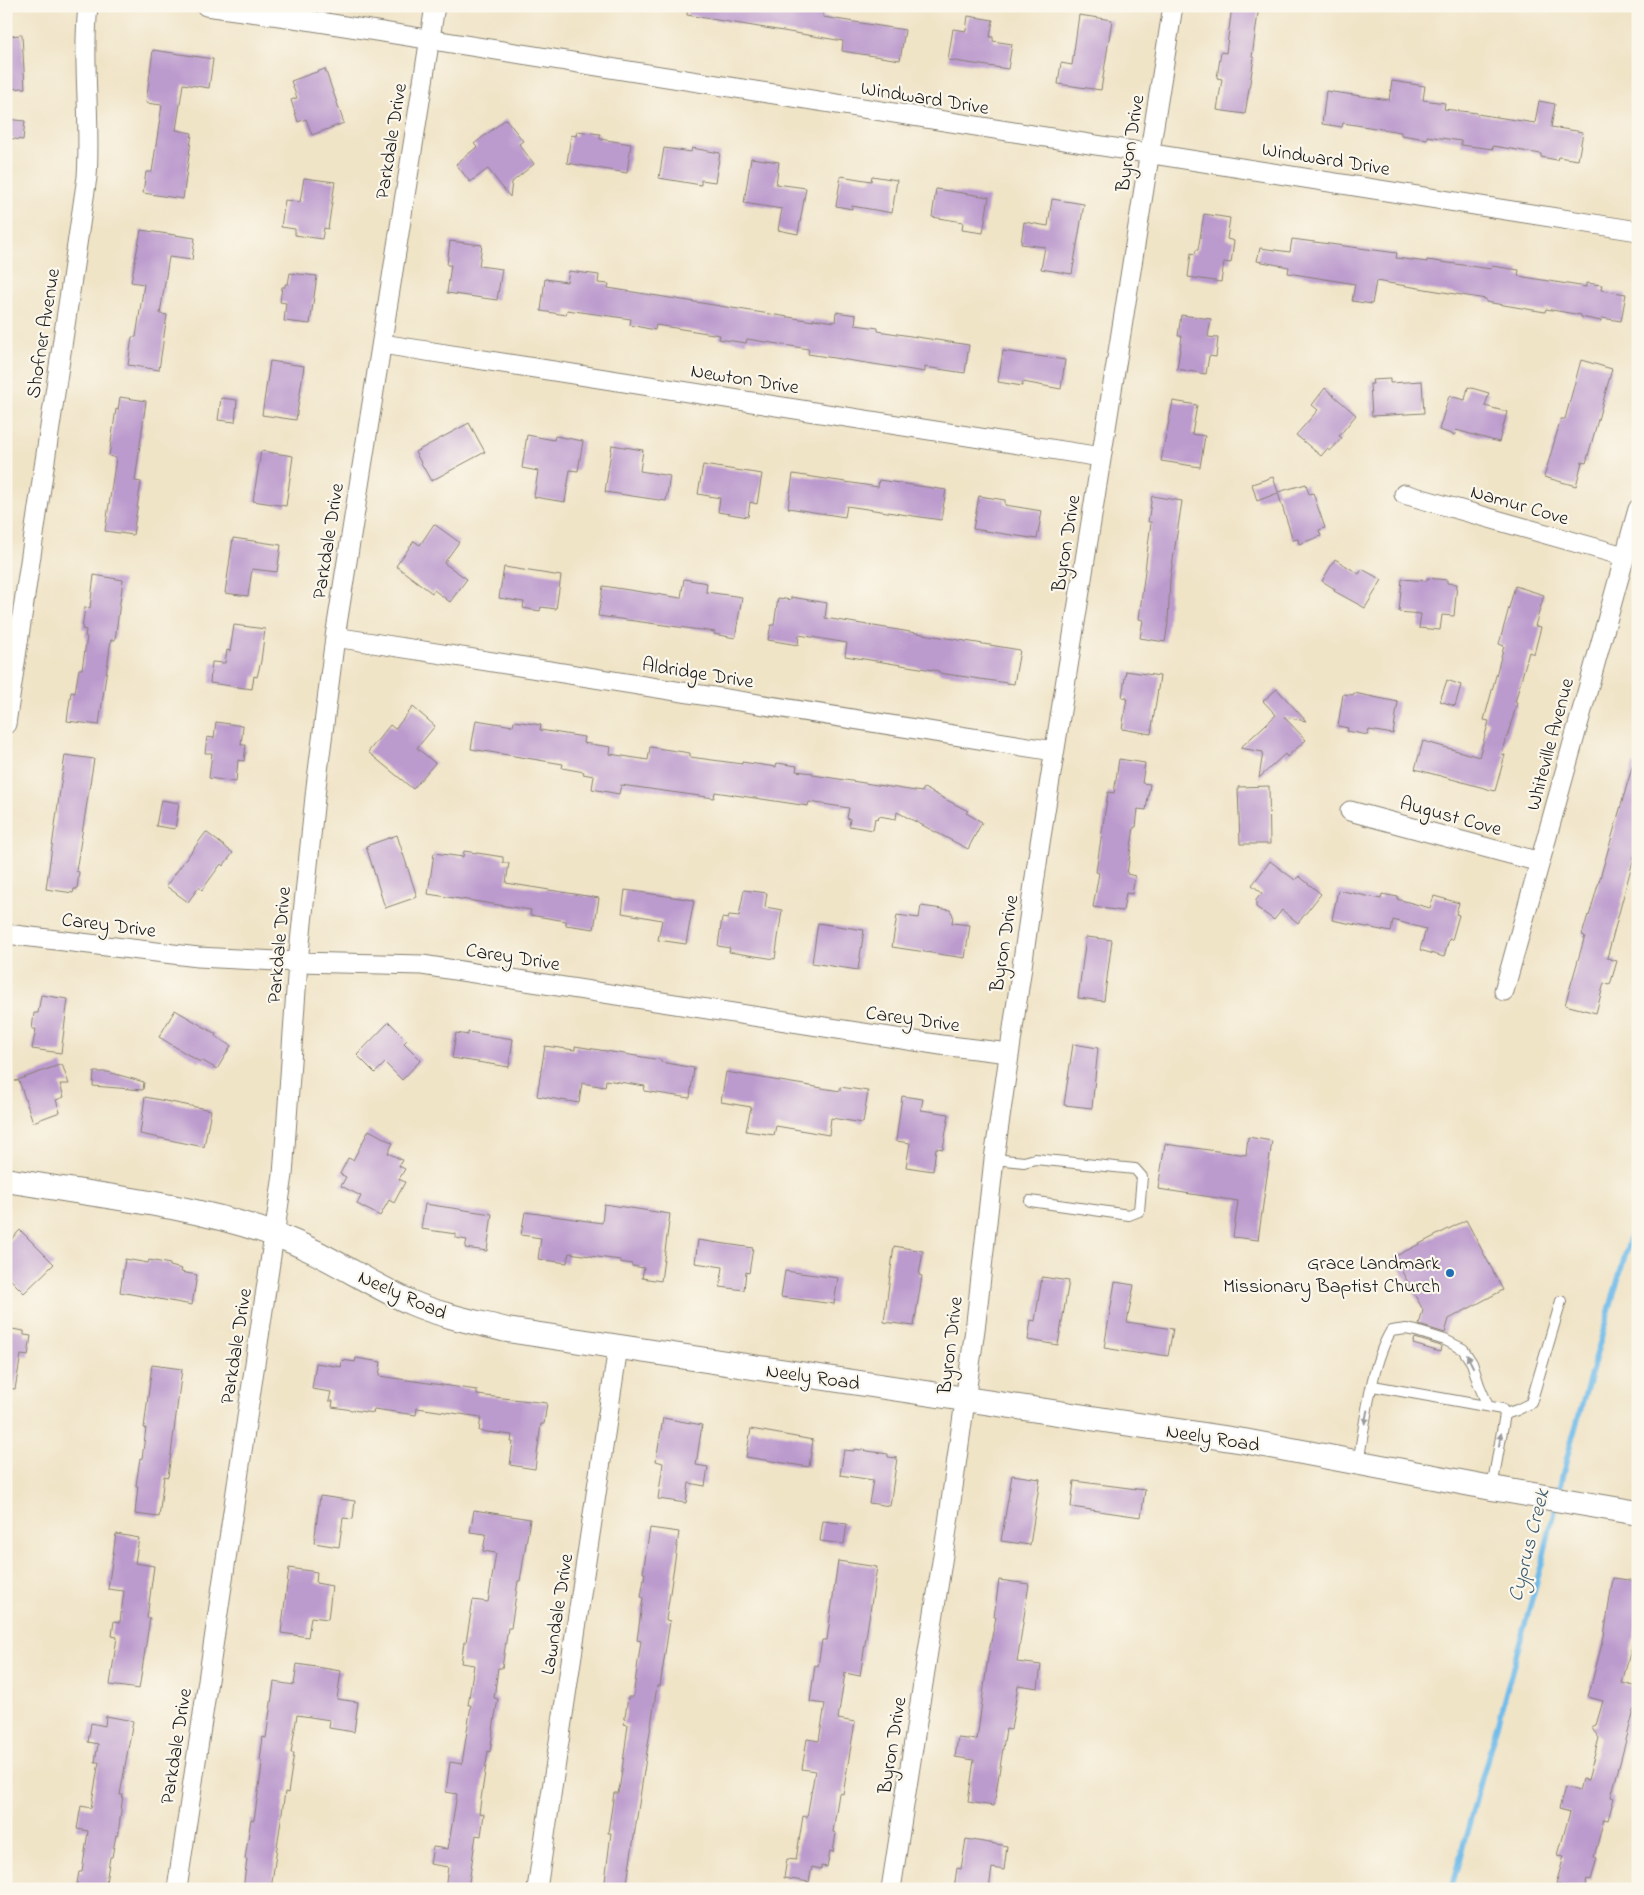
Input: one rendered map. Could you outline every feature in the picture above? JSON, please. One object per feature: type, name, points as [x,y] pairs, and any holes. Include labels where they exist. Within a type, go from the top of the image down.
[{"type":"street","name":"Shofner Avenue","points":[[6,724],[87,176],[90,146],[85,50],[88,6]]},
{"type":"street","name":"Windward Drive","points":[[206,6],[1638,231]]},
{"type":"street","name":"Parkdale Drive","points":[[177,1889],[275,1234],[287,1137],[298,962],[316,787],[335,637],[435,6]]},
{"type":"street","name":"Byron Drive","points":[[891,1889],[944,1554],[976,1322],[994,1159],[1054,751],[1173,6]]},
{"type":"street","name":"Newton Drive","points":[[382,344],[1101,457]]},
{"type":"street","name":"Namur Cove","points":[[1404,494],[1624,556]]},
{"type":"street","name":"Whiteville Avenue","points":[[1504,991],[1638,509]]},
{"type":"street","name":"Aldridge Drive","points":[[335,637],[1054,751]]},
{"type":"street","name":"August Cove","points":[[1350,811],[1540,862]]},
{"type":"street","name":"Carey Drive","points":[[6,934],[198,957],[422,965],[941,1045],[1009,1053]]},
{"type":"street","name":"Neely Road","points":[[6,1180],[194,1211],[229,1220],[275,1234],[320,1254],[412,1303],[436,1312],[507,1330],[1244,1441],[1523,1494],[1638,1513]]},
{"type":"street","name":"Lawndale Drive","points":[[537,1889],[618,1347]]},
{"type":"lane","points":[[994,1159],[1024,1162],[1036,1159],[1135,1169],[1142,1177],[1139,1211],[1129,1215],[1030,1201]]},
{"type":"lane","points":[[1505,1414],[1531,1403],[1561,1301]]},
{"type":"lane","points":[[1358,1463],[1373,1386],[1384,1343],[1391,1331],[1406,1329],[1445,1340],[1463,1349],[1472,1363],[1488,1406]]},
{"type":"lane","points":[[1373,1386],[1502,1409],[1505,1414],[1492,1488]]},
{"type":"building","points":[[688,6],[824,6],[823,17],[905,30],[900,60],[842,51],[843,41],[687,15]]},
{"type":"building","points":[[1232,6],[1259,6],[1252,57],[1254,58],[1245,114],[1217,110],[1222,79],[1217,78],[1221,52],[1226,53]]},
{"type":"building","points":[[1079,15],[1112,20],[1101,90],[1058,84],[1061,63],[1072,65]]},
{"type":"building","points":[[968,16],[993,20],[990,37],[993,37],[993,41],[1012,44],[1008,69],[948,60],[953,29],[966,31]]},
{"type":"building","points":[[22,35],[25,88],[6,89],[6,36]]},
{"type":"building","points":[[153,50],[213,59],[209,88],[183,84],[176,130],[192,133],[183,199],[143,193],[146,172],[152,172],[162,105],[146,103]]},
{"type":"building","points":[[325,69],[344,123],[312,135],[306,119],[298,122],[291,100],[297,98],[291,81]]},
{"type":"building","points":[[1392,81],[1425,86],[1423,100],[1445,103],[1444,109],[1535,123],[1539,101],[1555,104],[1551,127],[1583,132],[1578,160],[1558,157],[1557,160],[1541,157],[1541,154],[1493,146],[1493,149],[1461,145],[1461,141],[1427,136],[1427,139],[1401,135],[1401,132],[1343,123],[1342,127],[1322,124],[1326,91],[1389,100]]},
{"type":"building","points":[[6,119],[25,121],[23,140],[6,138]]},
{"type":"building","points":[[506,119],[523,141],[519,144],[534,164],[512,182],[510,197],[488,169],[470,182],[456,164],[477,147],[474,144]]},
{"type":"building","points":[[577,131],[600,134],[600,139],[631,144],[627,173],[567,163],[571,135],[576,136]]},
{"type":"building","points":[[664,148],[691,152],[692,148],[720,153],[715,182],[701,180],[701,185],[659,178]]},
{"type":"building","points":[[751,158],[779,162],[776,184],[806,188],[798,234],[778,230],[782,209],[744,203]]},
{"type":"building","points":[[841,176],[871,181],[872,176],[897,180],[892,213],[852,206],[852,209],[836,206]]},
{"type":"building","points":[[304,178],[335,182],[328,229],[324,228],[322,239],[295,235],[295,229],[281,227],[285,200],[300,202]]},
{"type":"building","points":[[936,189],[989,197],[983,233],[962,230],[963,222],[932,217]]},
{"type":"building","points":[[1052,199],[1084,204],[1072,274],[1041,269],[1045,247],[1021,244],[1024,222],[1048,226]]},
{"type":"building","points":[[1204,214],[1230,218],[1227,239],[1234,241],[1231,263],[1224,262],[1221,282],[1188,277],[1191,253],[1195,254],[1196,250],[1198,250]]},
{"type":"building","points":[[141,230],[195,238],[192,260],[169,257],[160,314],[167,315],[159,370],[128,365],[132,337],[136,337],[144,284],[131,282]]},
{"type":"building","points":[[1292,239],[1397,253],[1396,258],[1427,262],[1427,260],[1491,269],[1492,266],[1519,270],[1518,276],[1586,287],[1586,283],[1602,285],[1601,290],[1626,294],[1621,321],[1602,318],[1601,321],[1581,317],[1581,315],[1546,309],[1545,312],[1486,302],[1486,299],[1376,281],[1372,304],[1352,301],[1355,284],[1288,273],[1289,267],[1257,261],[1260,248],[1290,252]]},
{"type":"building","points":[[450,241],[482,245],[479,266],[502,269],[497,300],[447,293],[451,265],[447,265]]},
{"type":"building","points":[[569,271],[599,275],[598,283],[609,284],[608,288],[813,321],[813,319],[835,322],[836,312],[856,315],[855,325],[878,328],[878,331],[969,345],[965,373],[925,367],[925,372],[808,354],[809,349],[747,339],[746,343],[719,339],[720,335],[656,325],[655,330],[630,325],[631,319],[567,310],[566,315],[541,311],[545,279],[567,282]]},
{"type":"building","points":[[290,273],[317,276],[310,324],[284,321],[286,303],[280,302],[282,287],[288,284]]},
{"type":"building","points":[[1181,315],[1211,319],[1208,337],[1218,338],[1216,357],[1209,356],[1206,374],[1177,369],[1182,336],[1178,336]]},
{"type":"building","points":[[1003,351],[1065,360],[1061,389],[1023,382],[1022,386],[998,382]]},
{"type":"building","points":[[1581,360],[1612,369],[1586,463],[1582,462],[1576,486],[1544,477],[1561,419],[1565,419]]},
{"type":"building","points":[[270,361],[304,366],[296,420],[262,415]]},
{"type":"building","points":[[1390,379],[1390,383],[1422,381],[1424,413],[1372,416],[1370,384],[1373,384],[1372,380]]},
{"type":"building","points":[[1468,387],[1489,393],[1485,406],[1507,412],[1499,442],[1456,430],[1455,435],[1439,430],[1449,396],[1465,400]]},
{"type":"building","points":[[1325,388],[1356,415],[1339,436],[1342,438],[1330,451],[1327,449],[1321,456],[1296,435],[1318,410],[1312,405]]},
{"type":"building","points":[[120,397],[146,401],[135,481],[141,482],[133,535],[105,531],[116,458],[109,456],[116,409],[118,410]]},
{"type":"building","points":[[221,398],[237,400],[235,422],[218,420]]},
{"type":"building","points":[[1173,401],[1197,405],[1192,434],[1205,436],[1200,467],[1161,461]]},
{"type":"building","points":[[469,423],[485,452],[431,481],[415,452]]},
{"type":"building","points":[[527,435],[554,440],[555,436],[583,441],[578,471],[570,470],[565,502],[534,497],[538,471],[522,468]]},
{"type":"building","points":[[612,445],[643,450],[640,471],[670,476],[666,501],[605,492]]},
{"type":"building","points":[[261,451],[293,456],[286,506],[253,501]]},
{"type":"building","points":[[703,465],[762,474],[757,504],[750,502],[748,517],[718,512],[720,498],[698,494]]},
{"type":"building","points":[[793,474],[878,487],[879,480],[946,490],[941,520],[847,506],[845,517],[788,508]]},
{"type":"building","points":[[1273,477],[1278,492],[1306,484],[1309,494],[1313,493],[1325,528],[1319,530],[1321,536],[1299,544],[1298,539],[1293,540],[1278,493],[1257,501],[1252,484]]},
{"type":"building","points":[[979,496],[1005,500],[1005,505],[1042,511],[1037,539],[973,529]]},
{"type":"building","points":[[1152,496],[1182,501],[1170,579],[1165,642],[1140,638],[1143,620],[1139,619],[1151,522],[1148,522]]},
{"type":"building","points":[[434,524],[459,542],[444,563],[467,579],[450,602],[434,590],[432,593],[396,566],[414,541],[420,545]]},
{"type":"building","points":[[233,538],[281,545],[277,572],[252,569],[248,596],[225,593]]},
{"type":"building","points":[[1335,559],[1359,574],[1362,569],[1382,580],[1365,608],[1334,591],[1335,589],[1322,581]]},
{"type":"building","points":[[504,567],[561,576],[556,609],[541,607],[540,611],[523,608],[524,602],[499,598]]},
{"type":"building","points":[[94,575],[123,580],[115,640],[111,640],[99,725],[67,721],[71,692],[75,693],[79,669],[82,669],[87,637],[85,636],[86,630],[82,629],[85,607],[90,608]]},
{"type":"building","points":[[1427,578],[1447,580],[1447,583],[1457,584],[1454,616],[1442,615],[1440,630],[1419,628],[1421,614],[1399,612],[1402,579],[1427,581]]},
{"type":"building","points":[[684,579],[707,583],[706,592],[742,597],[735,638],[714,634],[715,632],[598,616],[603,586],[681,598]]},
{"type":"building","points":[[1515,586],[1544,595],[1535,626],[1541,627],[1534,654],[1529,652],[1502,754],[1505,755],[1495,791],[1415,769],[1423,741],[1479,757],[1489,721],[1484,720],[1504,646],[1499,644]]},
{"type":"building","points":[[791,597],[827,603],[825,618],[1020,650],[1014,684],[845,656],[847,643],[799,635],[798,645],[768,640],[771,625],[774,625],[778,598],[791,600]]},
{"type":"building","points":[[234,625],[265,629],[261,661],[257,677],[254,676],[252,689],[210,683],[212,662],[225,663],[227,650],[230,651]]},
{"type":"building","points":[[1126,671],[1160,676],[1151,734],[1122,729],[1127,698],[1122,697]]},
{"type":"building","points":[[1447,680],[1461,685],[1455,706],[1440,701]]},
{"type":"building","points":[[1277,689],[1306,721],[1284,717],[1306,740],[1287,757],[1285,754],[1259,778],[1263,752],[1240,748],[1276,715],[1263,701]]},
{"type":"building","points":[[1354,693],[1398,702],[1393,734],[1369,730],[1368,735],[1347,731],[1348,728],[1338,726],[1343,694],[1353,695]]},
{"type":"building","points":[[413,707],[435,726],[417,748],[435,763],[413,789],[368,752],[390,725],[395,729]]},
{"type":"building","points":[[476,720],[513,726],[514,721],[541,725],[540,730],[584,737],[583,743],[611,747],[610,754],[648,760],[650,747],[690,753],[690,757],[742,764],[742,762],[776,767],[777,763],[797,766],[796,771],[813,773],[813,775],[922,792],[924,788],[968,811],[966,813],[982,822],[968,849],[897,812],[896,819],[879,816],[878,819],[875,818],[873,830],[849,826],[850,819],[847,818],[849,808],[809,802],[808,806],[715,792],[714,798],[621,785],[619,794],[592,789],[594,776],[562,768],[563,764],[471,749]]},
{"type":"building","points":[[216,722],[243,726],[241,745],[246,745],[244,761],[238,760],[236,782],[209,778],[212,753],[205,753],[207,737],[214,738]]},
{"type":"building","points":[[65,755],[94,759],[76,871],[79,872],[77,889],[74,889],[73,893],[46,889]]},
{"type":"building","points":[[1119,759],[1145,763],[1142,783],[1150,784],[1146,810],[1138,809],[1136,827],[1134,827],[1127,874],[1135,876],[1132,894],[1126,893],[1123,911],[1093,907],[1099,873],[1096,872],[1108,792],[1114,793]]},
{"type":"building","points":[[1633,764],[1638,765],[1638,842],[1607,958],[1617,961],[1610,985],[1604,983],[1596,1013],[1565,1005],[1585,936],[1582,935]]},
{"type":"building","points":[[1269,786],[1270,844],[1240,844],[1238,787]]},
{"type":"building","points":[[161,800],[179,803],[175,829],[156,826]]},
{"type":"building","points":[[206,832],[233,853],[223,866],[221,864],[202,890],[199,887],[188,902],[166,886]]},
{"type":"building","points":[[397,835],[417,897],[385,908],[366,846]]},
{"type":"building","points":[[464,851],[503,857],[503,863],[509,863],[506,883],[599,898],[594,929],[566,925],[566,921],[530,915],[531,910],[428,894],[434,853],[463,857]]},
{"type":"building","points":[[1270,861],[1295,880],[1299,876],[1321,894],[1298,923],[1282,910],[1274,920],[1256,907],[1256,900],[1262,893],[1252,885]]},
{"type":"building","points":[[625,890],[694,900],[686,944],[658,940],[662,920],[622,913]]},
{"type":"building","points":[[744,890],[767,893],[765,907],[782,910],[775,959],[729,952],[730,948],[718,946],[722,918],[728,919],[729,915],[739,916]]},
{"type":"building","points":[[1338,890],[1381,899],[1382,894],[1398,897],[1397,899],[1430,908],[1434,896],[1459,903],[1456,914],[1459,915],[1452,940],[1449,939],[1444,957],[1420,950],[1426,929],[1393,920],[1391,932],[1332,920]]},
{"type":"building","points":[[921,906],[950,910],[953,915],[952,923],[970,925],[965,958],[892,947],[897,915],[919,918]]},
{"type":"building","points":[[818,923],[864,930],[858,970],[812,963]]},
{"type":"building","points":[[1086,937],[1112,940],[1104,1001],[1078,998]]},
{"type":"building","points":[[41,995],[68,999],[61,1053],[32,1049],[36,1029],[32,1029],[34,1013],[38,1013]]},
{"type":"building","points":[[175,1010],[216,1034],[215,1036],[231,1046],[217,1069],[201,1060],[200,1062],[159,1037]]},
{"type":"building","points":[[389,1022],[407,1040],[404,1043],[421,1060],[402,1080],[385,1063],[375,1073],[357,1055]]},
{"type":"building","points":[[468,1032],[513,1039],[509,1067],[452,1058],[456,1033],[468,1035]]},
{"type":"building","points":[[1073,1044],[1098,1048],[1092,1108],[1064,1105]]},
{"type":"building","points":[[545,1046],[575,1050],[575,1046],[661,1060],[661,1062],[694,1068],[690,1098],[644,1091],[645,1086],[606,1080],[605,1087],[582,1083],[579,1103],[537,1096]]},
{"type":"building","points":[[62,1064],[69,1084],[60,1084],[64,1097],[56,1100],[60,1112],[33,1122],[19,1081],[15,1081]]},
{"type":"building","points":[[94,1072],[108,1072],[144,1082],[143,1090],[93,1086]]},
{"type":"building","points":[[726,1072],[840,1091],[840,1087],[868,1091],[863,1123],[831,1118],[829,1135],[776,1126],[774,1135],[746,1131],[751,1107],[721,1102]]},
{"type":"building","points":[[902,1096],[923,1099],[921,1110],[949,1114],[943,1149],[936,1148],[933,1171],[906,1167],[910,1143],[896,1141]]},
{"type":"building","points":[[145,1097],[211,1110],[204,1147],[140,1134]]},
{"type":"building","points":[[369,1130],[393,1143],[388,1153],[402,1160],[399,1166],[405,1169],[399,1179],[405,1182],[394,1203],[389,1200],[380,1216],[357,1204],[361,1196],[341,1186],[346,1177],[340,1174],[348,1158],[353,1160]]},
{"type":"building","points":[[1248,1137],[1272,1141],[1258,1240],[1233,1237],[1238,1201],[1158,1189],[1165,1144],[1246,1155]]},
{"type":"building","points":[[425,1204],[492,1214],[487,1251],[465,1248],[467,1240],[456,1238],[456,1234],[421,1229]]},
{"type":"building","points":[[604,1204],[670,1214],[661,1281],[642,1278],[644,1268],[620,1262],[620,1260],[569,1253],[567,1263],[538,1259],[541,1238],[521,1235],[525,1212],[602,1223]]},
{"type":"building","points":[[1466,1220],[1503,1290],[1449,1319],[1445,1333],[1419,1325],[1423,1310],[1394,1257]]},
{"type":"building","points":[[20,1230],[54,1264],[24,1293],[6,1275],[6,1245]]},
{"type":"building","points":[[698,1240],[753,1248],[749,1273],[746,1272],[744,1290],[720,1287],[723,1267],[695,1263]]},
{"type":"building","points":[[894,1246],[923,1251],[919,1275],[922,1276],[914,1326],[884,1322]]},
{"type":"building","points":[[125,1259],[148,1263],[149,1260],[170,1264],[170,1266],[182,1269],[181,1272],[197,1275],[192,1305],[120,1292]]},
{"type":"building","points":[[785,1271],[838,1278],[834,1304],[781,1297]]},
{"type":"building","points":[[1042,1277],[1069,1281],[1058,1345],[1028,1340],[1031,1320],[1035,1321]]},
{"type":"building","points":[[1115,1282],[1134,1285],[1127,1322],[1173,1329],[1168,1356],[1104,1348]]},
{"type":"building","points":[[6,1328],[24,1331],[24,1335],[31,1336],[28,1356],[21,1355],[15,1389],[6,1388]]},
{"type":"building","points":[[1415,1338],[1441,1346],[1440,1352],[1413,1344]]},
{"type":"building","points":[[356,1358],[381,1362],[379,1376],[477,1390],[477,1395],[547,1403],[544,1424],[541,1424],[535,1469],[510,1465],[512,1435],[479,1431],[481,1417],[417,1408],[416,1415],[374,1409],[373,1413],[332,1407],[333,1401],[329,1401],[331,1392],[312,1389],[316,1363],[341,1367],[342,1360],[355,1362]]},
{"type":"building","points":[[152,1365],[182,1369],[168,1477],[164,1476],[159,1517],[135,1514],[138,1486],[136,1486],[140,1458],[142,1459]]},
{"type":"building","points":[[663,1418],[702,1425],[696,1465],[708,1467],[705,1486],[689,1483],[686,1503],[658,1499],[663,1463],[656,1461]]},
{"type":"building","points":[[751,1429],[813,1440],[809,1467],[746,1457]]},
{"type":"building","points":[[854,1449],[888,1454],[888,1457],[897,1458],[890,1506],[869,1503],[873,1480],[840,1475],[844,1450],[854,1451]]},
{"type":"building","points":[[1012,1475],[1040,1479],[1030,1545],[1001,1541]]},
{"type":"building","points":[[1074,1481],[1145,1490],[1141,1517],[1071,1507]]},
{"type":"building","points":[[320,1496],[355,1501],[353,1519],[343,1518],[339,1547],[314,1543]]},
{"type":"building","points":[[474,1510],[530,1519],[511,1628],[508,1628],[502,1668],[498,1668],[494,1698],[498,1699],[479,1813],[484,1814],[481,1836],[476,1835],[468,1889],[445,1889],[448,1867],[430,1864],[433,1847],[448,1849],[457,1794],[446,1792],[450,1762],[462,1764],[471,1705],[468,1705],[474,1665],[461,1663],[464,1642],[466,1642],[473,1600],[488,1602],[496,1553],[483,1551],[486,1534],[470,1532]]},
{"type":"building","points":[[823,1521],[847,1524],[844,1544],[820,1541]]},
{"type":"building","points":[[650,1528],[679,1532],[666,1620],[670,1621],[660,1686],[657,1686],[626,1889],[604,1889],[611,1833],[608,1833],[614,1793],[618,1793],[620,1785],[628,1725],[624,1724],[628,1697],[633,1697],[641,1641],[637,1640],[643,1598],[641,1597],[645,1573],[643,1573]]},
{"type":"building","points":[[116,1534],[139,1538],[135,1563],[154,1566],[147,1618],[150,1618],[139,1689],[110,1685],[117,1637],[112,1636],[114,1621],[120,1622],[124,1591],[108,1589]]},
{"type":"building","points":[[838,1561],[877,1567],[860,1676],[845,1673],[838,1719],[855,1722],[843,1794],[839,1793],[833,1832],[836,1833],[833,1852],[830,1851],[827,1867],[821,1866],[821,1869],[812,1867],[809,1882],[784,1878],[787,1859],[796,1860],[803,1816],[807,1817],[815,1771],[802,1769],[807,1739],[819,1741],[825,1704],[810,1702],[815,1665],[818,1666],[822,1640],[827,1640]]},
{"type":"building","points":[[289,1568],[317,1572],[316,1583],[332,1586],[328,1619],[311,1617],[308,1637],[281,1633]]},
{"type":"building","points":[[1613,1578],[1638,1581],[1638,1623],[1622,1683],[1638,1687],[1638,1711],[1634,1710],[1611,1797],[1614,1798],[1608,1820],[1604,1819],[1594,1857],[1597,1858],[1591,1880],[1587,1879],[1584,1889],[1572,1889],[1556,1884],[1564,1856],[1558,1855],[1570,1812],[1559,1809],[1565,1787],[1579,1791],[1582,1779],[1588,1780],[1599,1738],[1591,1727],[1596,1725],[1603,1701],[1588,1697],[1604,1636]]},
{"type":"building","points":[[999,1580],[1029,1584],[1017,1662],[1041,1665],[1038,1688],[1018,1685],[1011,1730],[1006,1729],[994,1806],[968,1802],[974,1760],[955,1757],[958,1738],[977,1740],[988,1657],[996,1617],[994,1617]]},
{"type":"building","points":[[297,1664],[341,1671],[337,1699],[358,1702],[354,1732],[329,1728],[330,1720],[297,1715],[291,1753],[294,1753],[288,1793],[285,1792],[271,1889],[243,1889],[251,1819],[254,1820],[261,1773],[262,1761],[260,1760],[263,1737],[266,1738],[274,1682],[294,1685]]},
{"type":"building","points":[[106,1716],[133,1721],[120,1795],[123,1795],[118,1835],[116,1835],[112,1857],[110,1857],[105,1889],[76,1889],[79,1872],[82,1872],[88,1831],[77,1829],[81,1806],[91,1808],[99,1762],[95,1762],[98,1744],[88,1742],[91,1723],[105,1726]]},
{"type":"building","points":[[966,1839],[1007,1846],[1004,1870],[992,1868],[989,1889],[954,1889],[957,1868],[961,1869]]},
{"type":"waterway","name":"Cyprus Creek","points":[[1558,1494],[1638,1210]]},
{"type":"waterway","name":"Cyprus Creek","points":[[1451,1889],[1542,1563],[1556,1503]]},
{"type":"place","name":"Grace Landmark Missionary Baptist Church","points":[[1450,1273]]}]
